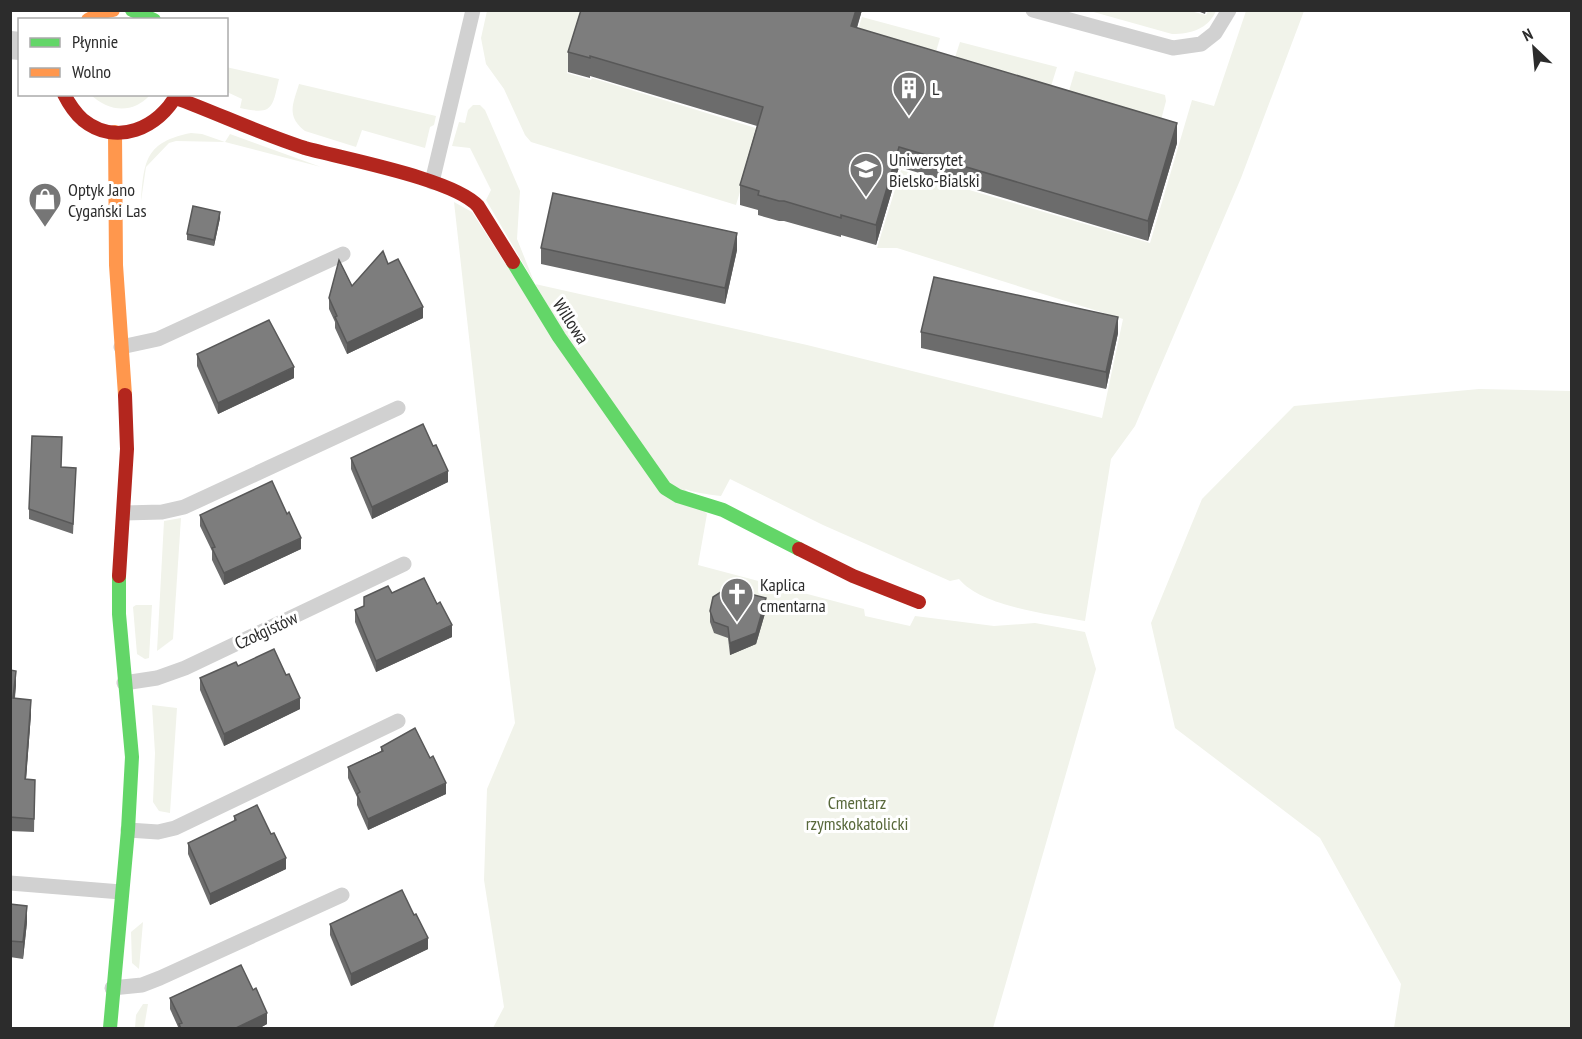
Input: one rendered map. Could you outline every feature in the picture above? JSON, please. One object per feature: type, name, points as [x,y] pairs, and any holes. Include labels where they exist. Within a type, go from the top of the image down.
[{"type":"street","points":[[91,15],[113,10]]},
{"type":"street","points":[[136,11],[150,18]]},
{"type":"street","points":[[65,96],[72,110],[87,123],[105,131],[115,132],[134,131],[151,124],[166,113],[177,96]]},
{"type":"street","name":"Willowa","points":[[177,96],[303,147],[432,182],[471,198],[559,337],[665,488],[678,496],[723,510],[854,576],[919,602]]},
{"type":"street","points":[[110,1029],[128,830],[132,757],[124,683],[119,591],[126,449],[125,394],[116,265],[115,132]]},
{"type":"lane","points":[[432,182],[473,10]]},
{"type":"lane","points":[[1033,10],[1173,48],[1201,44],[1215,33],[1229,10]]},
{"type":"lane","points":[[121,347],[158,339],[343,254]]},
{"type":"lane","points":[[124,513],[162,512],[184,507],[398,408]]},
{"type":"lane","name":"Czołgistów","points":[[124,683],[157,678],[185,668],[404,564]]},
{"type":"lane","points":[[128,830],[158,832],[175,828],[398,721]]},
{"type":"lane","points":[[10,883],[121,892]]},
{"type":"lane","points":[[112,988],[142,985],[160,978],[342,895]]},
{"type":"green space","points":[[487,11],[585,11],[567,73],[591,80],[592,78],[759,129],[736,205],[531,142],[525,135],[504,89],[486,64],[481,38]]},
{"type":"green space","points":[[1090,11],[1190,11],[1206,15],[1208,11],[1216,11],[1204,26],[1186,33],[1172,34]]},
{"type":"green space","points":[[1246,11],[1304,11],[1241,178],[1135,426],[1111,459],[1085,621],[1000,603],[970,589],[959,579],[950,581],[823,525],[730,479],[721,496],[691,491],[670,481],[664,476],[565,335],[535,284],[807,345],[1102,418],[1123,319],[897,248],[877,248],[901,170],[1150,243],[1192,100],[1214,106]]},
{"type":"green space","points":[[862,17],[940,38],[931,69],[853,45]]},
{"type":"green space","points":[[960,42],[1057,67],[1046,102],[950,73]]},
{"type":"green space","points":[[228,67],[279,79],[275,97],[265,110],[240,108],[242,99],[228,92]]},
{"type":"green space","points":[[1075,71],[1165,95],[1166,101],[1157,135],[1064,107]]},
{"type":"green space","points":[[299,84],[436,116],[434,125],[430,127],[425,148],[362,130],[356,147],[305,131],[293,115],[293,104]]},
{"type":"green space","points":[[92,96],[149,96],[129,108],[113,107]]},
{"type":"green space","points":[[473,105],[480,105],[485,110],[520,191],[517,239],[535,283],[486,200],[491,190],[470,148],[452,146],[459,122],[465,123],[468,110]]},
{"type":"green space","points":[[191,133],[202,134],[225,142],[176,141],[169,143],[146,167],[141,201],[144,174],[146,164],[150,155],[165,142]]},
{"type":"green space","points":[[230,134],[321,167],[225,142]]},
{"type":"green space","name":"Cmentarz rzymskokatolicki","points":[[454,202],[472,212],[556,342],[707,514],[698,565],[864,609],[865,616],[910,626],[915,616],[994,626],[1035,623],[1085,632],[1096,669],[993,1028],[493,1028],[504,1007],[484,880],[487,789],[515,723]]},
{"type":"green space","points":[[1479,389],[1571,391],[1571,1028],[1394,1028],[1401,984],[1320,838],[1175,728],[1151,623],[1202,499],[1294,406]]},
{"type":"green space","points":[[181,518],[173,639],[157,651],[164,521]]},
{"type":"green space","points":[[152,605],[149,658],[145,659],[137,654],[133,607]]},
{"type":"green space","points":[[152,705],[177,708],[170,813],[159,811],[153,802],[155,753]]},
{"type":"green space","points":[[143,922],[139,969],[132,963],[131,932]]},
{"type":"green space","points":[[143,1004],[148,1004],[144,1028],[135,1028],[136,1015]]},
{"type":"building","name":"L","points":[[581,10],[856,10],[851,26],[1177,123],[1148,221],[899,147],[876,225],[841,215],[841,218],[758,195],[759,191],[740,185],[763,107],[590,56],[590,58],[568,52]]},
{"type":"building","points":[[553,193],[737,233],[725,288],[541,248]]},
{"type":"building","points":[[193,206],[220,212],[214,240],[187,234]]},
{"type":"building","points":[[383,251],[388,264],[398,259],[423,307],[347,343],[329,298],[339,260],[352,286]]},
{"type":"building","points":[[934,277],[1118,317],[1106,372],[921,332]]},
{"type":"building","points":[[269,320],[294,367],[218,403],[197,354]]},
{"type":"building","points":[[423,424],[448,471],[372,507],[351,458]]},
{"type":"building","points":[[32,436],[62,437],[61,467],[76,468],[73,524],[29,509]]},
{"type":"building","points":[[272,481],[301,538],[224,573],[200,515]]},
{"type":"building","points":[[424,578],[437,604],[440,602],[452,625],[376,661],[355,610],[364,606],[364,597],[388,586],[392,593]]},
{"type":"building","name":"Kaplica cmentarna","points":[[727,588],[766,598],[756,633],[730,643],[728,627],[714,622],[710,611],[713,597]]},
{"type":"building","points":[[274,649],[300,698],[224,734],[200,678],[236,662],[238,666]]},
{"type":"building","points":[[10,670],[16,671],[13,698],[31,700],[25,779],[35,780],[34,819],[10,817]]},
{"type":"building","points":[[415,728],[430,758],[433,756],[446,783],[368,819],[357,794],[360,792],[348,767],[383,751],[381,747]]},
{"type":"building","points":[[257,805],[286,858],[210,894],[188,843],[236,820],[234,816]]},
{"type":"building","points":[[402,890],[428,938],[351,974],[330,924]]},
{"type":"building","points":[[10,904],[27,906],[23,942],[10,941]]},
{"type":"building","points":[[241,965],[253,990],[256,988],[267,1013],[234,1029],[181,1029],[179,1024],[182,1023],[170,998]]},
{"type":"traffic: fast","points":[[132,10],[150,18]]},
{"type":"traffic: fast","points":[[513,262],[559,337],[665,488],[678,496],[723,510],[799,549]]},
{"type":"traffic: fast","points":[[110,1028],[128,830],[132,757],[119,614],[119,576]]},
{"type":"traffic: slow","points":[[92,18],[113,10]]},
{"type":"traffic: slow","points":[[115,132],[116,265],[125,395]]},
{"type":"traffic: jam","points":[[65,96],[83,120],[96,128],[122,133],[148,124],[169,106],[176,96]]},
{"type":"traffic: jam","points":[[176,98],[305,148],[397,171],[446,187],[465,196],[478,206],[513,262]]},
{"type":"traffic: jam","points":[[119,576],[127,449],[125,395]]},
{"type":"traffic: jam","points":[[799,549],[853,576],[919,602]]},
{"type":"place","name":"L","points":[[909,117]]},
{"type":"place","name":"Uniwersytet Bielsko-Bialski","points":[[866,198]]},
{"type":"place","name":"Optyk Jano Cygański Las","points":[[45,228]]},
{"type":"place","name":"Kaplica cmentarna","points":[[737,623]]}]
